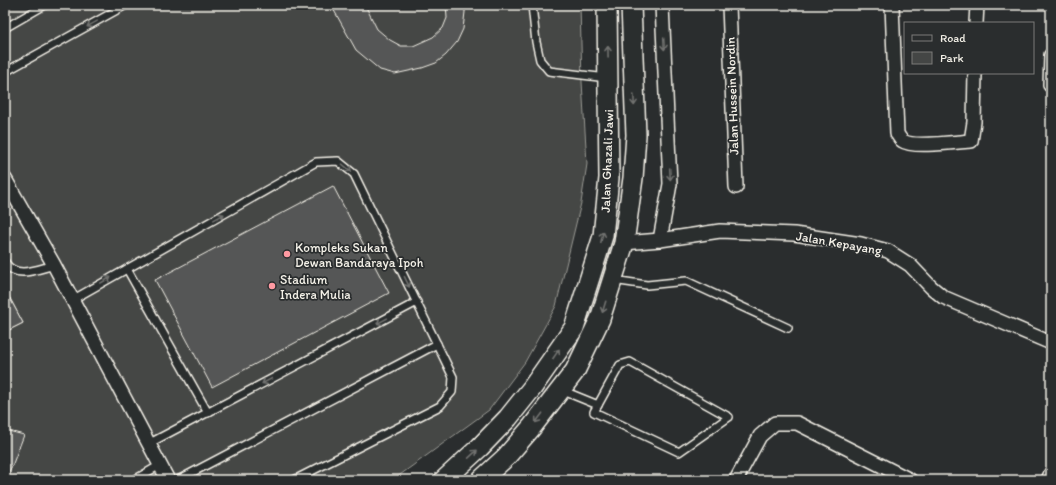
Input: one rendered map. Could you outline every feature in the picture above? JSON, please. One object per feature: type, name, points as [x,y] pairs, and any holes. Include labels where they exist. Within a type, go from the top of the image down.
[{"type":"main road","name":"Jalan Ghazali Jawi","points":[[444,480],[480,447],[508,418],[532,388],[574,328],[603,236],[609,178],[607,5]]},
{"type":"main road","name":"Jalan Ghazali Jawi","points":[[481,480],[511,451],[531,428],[575,371],[600,319],[613,280],[624,243],[633,178],[636,135],[631,5]]},
{"type":"main road","points":[[574,328],[589,310],[610,252],[617,246],[624,243]]},
{"type":"street","points":[[660,240],[670,184],[662,5]]},
{"type":"street","name":"Jalan Hussein Nordin","points":[[729,5],[736,187]]},
{"type":"street","points":[[892,5],[897,134],[902,141],[909,144],[935,144],[971,141],[974,122],[975,74]]},
{"type":"street","points":[[976,22],[977,5]]},
{"type":"street","points":[[1050,85],[1051,55]]},
{"type":"street","points":[[5,180],[54,265],[168,480]]},
{"type":"street","name":"Jalan Kepayang","points":[[624,243],[660,240],[720,231],[794,234],[860,244],[888,251],[910,265],[943,297],[1051,343]]},
{"type":"street","points":[[736,480],[760,436],[775,424],[797,423],[903,478]]},
{"type":"street","points":[[1048,480],[1051,473]]},
{"type":"lane","points":[[5,28],[45,5]]},
{"type":"lane","points":[[5,72],[126,5]]},
{"type":"lane","points":[[532,5],[536,42],[540,60],[549,70],[609,78]]},
{"type":"lane","points":[[72,300],[316,162],[338,161],[354,174],[453,377],[452,392],[440,406],[294,480]]},
{"type":"lane","points":[[5,262],[8,267],[17,272],[28,272],[54,265]]},
{"type":"lane","points":[[127,269],[208,413]]},
{"type":"lane","points":[[613,280],[647,285],[686,281],[788,328]]},
{"type":"lane","points":[[148,444],[417,302]]},
{"type":"lane","points":[[178,480],[437,344]]},
{"type":"lane","points":[[630,362],[729,417],[679,452],[594,412],[598,405],[620,365],[630,362]]},
{"type":"lane","points":[[561,389],[598,405]]},
{"type":"lane","points":[[134,480],[160,465]]},
{"type":"green space","name":"Kompleks Sukan Dewan Bandaraya Ipoh","points":[[5,5],[580,5],[582,82],[587,164],[581,203],[556,306],[525,362],[489,410],[393,480],[5,480]]},
{"type":"building","points":[[331,5],[365,5],[377,29],[390,40],[401,46],[413,46],[433,37],[443,28],[447,18],[446,5],[465,5],[465,12],[463,29],[457,42],[446,55],[436,63],[422,68],[395,74],[380,70],[356,50]]},
{"type":"building","name":"Stadium Indera Mulia","points":[[333,186],[389,293],[212,387],[155,280]]},
{"type":"building","points":[[5,289],[23,323],[5,332]]},
{"type":"building","points":[[5,289],[23,323],[5,332]]},
{"type":"building","points":[[5,430],[24,435],[12,466],[5,479]]},
{"type":"place","name":"Kompleks Sukan Dewan Bandaraya Ipoh","points":[[287,254]]},
{"type":"place","name":"Stadium Indera Mulia","points":[[272,286]]}]
